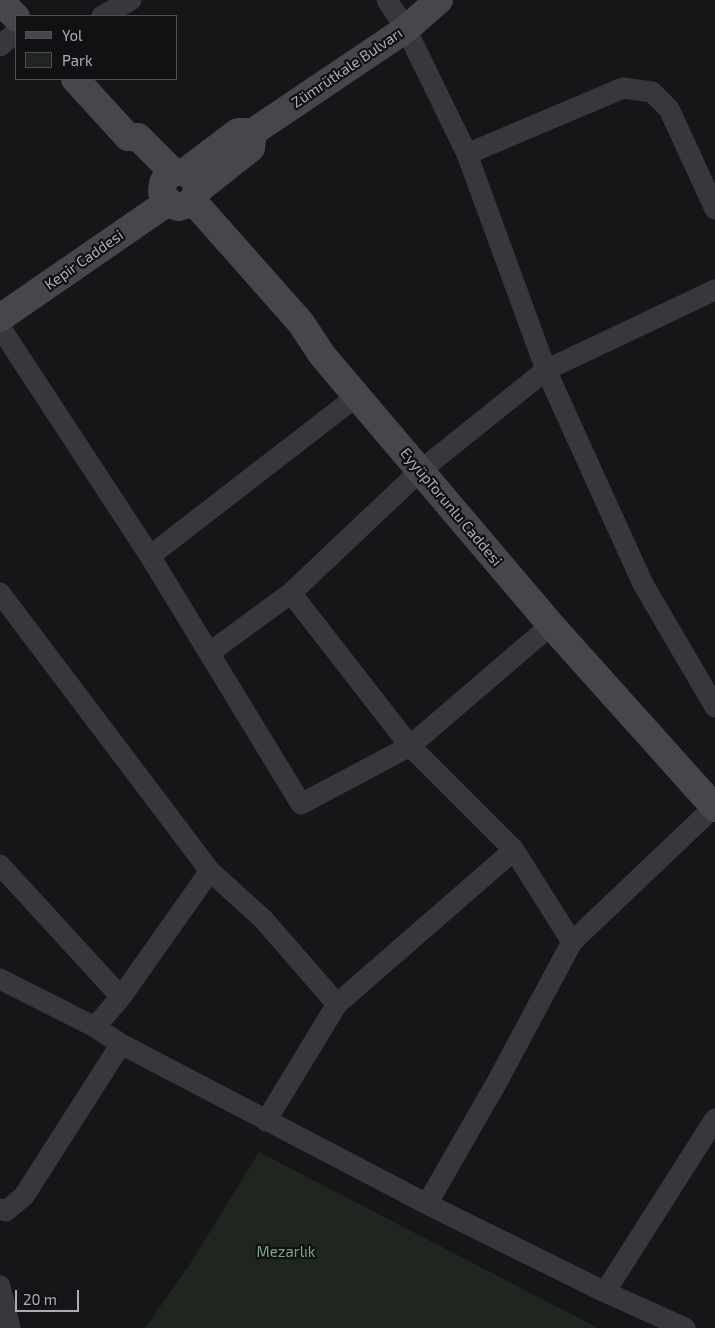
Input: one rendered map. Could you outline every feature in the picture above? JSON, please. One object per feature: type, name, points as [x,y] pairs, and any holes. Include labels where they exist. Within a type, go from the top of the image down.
[{"type":"street","points":[[104,15],[131,0]]},
{"type":"street","points":[[387,0],[406,28],[467,154],[546,370],[643,584],[715,707]]},
{"type":"street","name":"Zümrütkale Bulvarı","points":[[180,187],[238,132],[253,132],[406,28],[439,0]]},
{"type":"street","points":[[0,1],[15,16]]},
{"type":"street","points":[[0,46],[15,33]]},
{"type":"street","name":"EyyüpTorunlu Caddesi","points":[[76,80],[128,137],[138,137],[301,323],[322,355],[551,625],[714,807]]},
{"type":"street","points":[[467,154],[623,88],[652,92],[669,109],[715,208]]},
{"type":"street","name":"Kepir Caddesi","points":[[0,318],[180,187]]},
{"type":"street","points":[[209,654],[291,593],[420,471],[546,370],[715,290]]},
{"type":"street","points":[[0,327],[150,556],[301,804],[410,746],[551,625]]},
{"type":"street","points":[[150,556],[357,396]]},
{"type":"street","points":[[0,593],[210,871],[263,919],[337,1004]]},
{"type":"street","points":[[291,593],[410,746],[514,850],[572,942]]},
{"type":"street","points":[[428,1204],[497,1082],[572,942],[714,807]]},
{"type":"street","points":[[266,1120],[337,1004],[514,850]]},
{"type":"street","points":[[0,865],[121,997]]},
{"type":"street","points":[[95,1027],[121,997],[210,871]]},
{"type":"street","points":[[0,979],[95,1027],[121,1044],[428,1204],[605,1292],[684,1328]]},
{"type":"street","points":[[0,1209],[6,1211],[24,1196],[121,1044]]},
{"type":"street","points":[[605,1292],[715,1119]]},
{"type":"street","points":[[0,1286],[10,1328]]},
{"type":"green space","name":"Mezarlık","points":[[259,1152],[598,1328],[145,1328],[190,1264]]}]
